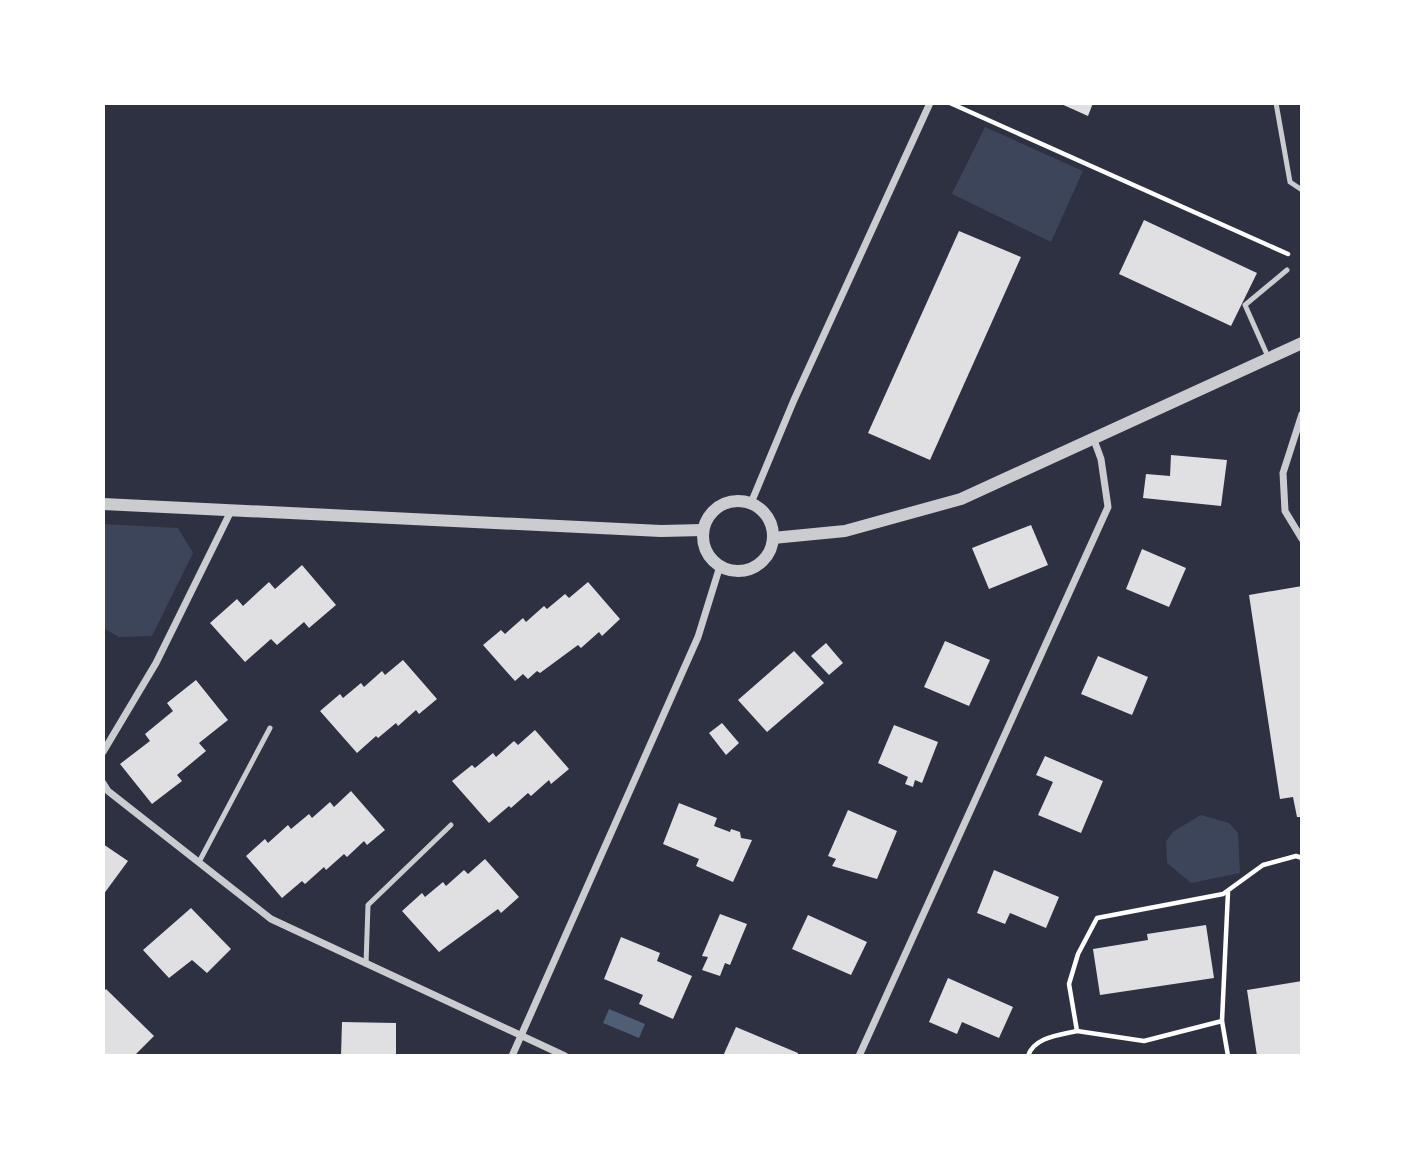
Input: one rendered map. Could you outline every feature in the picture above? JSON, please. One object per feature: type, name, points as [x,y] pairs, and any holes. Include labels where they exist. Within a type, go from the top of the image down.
[{"type":"street","points":[[751,503],[793,400],[930,103]]},
{"type":"street","points":[[773,538],[845,531],[961,499],[1302,343]]},
{"type":"street","points":[[1302,414],[1283,473],[1285,511],[1302,539]]},
{"type":"street","points":[[859,1056],[1108,507],[1101,458],[1094,440]]},
{"type":"street","points":[[726,503],[751,503],[770,522],[773,538],[770,550],[754,567],[731,570],[720,566],[706,550],[703,530],[707,518],[726,503]]},
{"type":"street","points":[[103,504],[661,531],[703,530]]},
{"type":"street","points":[[103,752],[156,663],[231,511]]},
{"type":"street","points":[[512,1056],[698,638],[720,566]]},
{"type":"street","points":[[103,783],[108,791],[271,919],[565,1056]]},
{"type":"lane","points":[[1276,103],[1290,182],[1302,190]]},
{"type":"lane","points":[[1269,359],[1245,305],[1287,270]]},
{"type":"lane","points":[[199,862],[270,728]]},
{"type":"lane","points":[[366,964],[368,905],[452,825]]},
{"type":"path","points":[[950,103],[1289,255]]},
{"type":"path","points":[[1077,1031],[1069,984],[1078,954],[1097,918],[1228,891],[1263,865],[1296,856],[1302,858]]},
{"type":"path","points":[[1228,891],[1222,1021],[1228,1056]]},
{"type":"path","points":[[1028,1056],[1030,1049],[1046,1038],[1077,1031],[1144,1041],[1222,1021]]},
{"type":"shaded area","points":[[985,127],[1083,171],[1051,242],[952,194]]},
{"type":"shaded area","points":[[103,524],[178,528],[193,553],[152,636],[119,637],[103,628]]},
{"type":"shaded area","points":[[1201,815],[1229,823],[1238,833],[1240,873],[1191,883],[1167,863],[1166,841],[1174,831]]},
{"type":"shaded area","points":[[609,1009],[645,1024],[639,1038],[603,1023]]},
{"type":"building","points":[[1059,103],[1093,103],[1088,116]]},
{"type":"building","points":[[1144,220],[1257,273],[1231,326],[1119,274]]},
{"type":"building","points":[[959,231],[1021,257],[930,460],[868,433]]},
{"type":"building","points":[[1171,455],[1227,460],[1221,506],[1143,498],[1146,474],[1170,476]]},
{"type":"building","points":[[1031,525],[1048,565],[989,589],[972,548]]},
{"type":"building","points":[[1142,549],[1186,568],[1169,607],[1126,589]]},
{"type":"building","points":[[302,565],[336,605],[309,628],[304,622],[277,645],[271,639],[245,662],[210,623],[237,599],[243,606],[269,582],[275,589]]},
{"type":"building","points":[[588,582],[620,619],[602,636],[599,632],[581,648],[578,645],[540,673],[537,671],[528,679],[523,674],[515,681],[483,645],[501,630],[505,634],[523,618],[526,622],[544,606],[547,609],[565,594],[569,598]]},
{"type":"building","points":[[1302,586],[1302,817],[1297,817],[1293,797],[1280,799],[1249,595]]},
{"type":"building","points":[[945,641],[990,660],[969,706],[924,687]]},
{"type":"building","points":[[826,643],[843,663],[829,675],[811,656]]},
{"type":"building","points":[[794,651],[824,683],[767,732],[738,700]]},
{"type":"building","points":[[1098,656],[1148,677],[1132,715],[1081,694]]},
{"type":"building","points":[[403,660],[437,699],[419,714],[416,710],[398,726],[396,723],[378,738],[376,736],[357,753],[320,711],[340,694],[343,698],[361,683],[364,687],[382,671],[385,675]]},
{"type":"building","points":[[196,680],[228,720],[199,743],[206,751],[177,775],[182,781],[152,804],[120,764],[150,741],[145,734],[173,711],[167,703]]},
{"type":"building","points":[[722,723],[739,743],[726,755],[709,733]]},
{"type":"building","points":[[894,725],[938,742],[922,783],[915,780],[913,787],[905,784],[908,777],[878,763]]},
{"type":"building","points":[[535,730],[569,769],[551,784],[549,780],[531,796],[528,793],[489,823],[452,781],[472,765],[475,768],[493,753],[496,757],[514,741],[518,745]]},
{"type":"building","points":[[1045,756],[1103,781],[1081,833],[1038,815],[1053,782],[1036,775]]},
{"type":"building","points":[[351,791],[385,830],[367,845],[364,841],[347,857],[344,854],[326,870],[324,867],[305,884],[302,881],[282,898],[246,856],[265,839],[268,843],[288,825],[291,829],[309,814],[312,818],[330,802],[334,807]]},
{"type":"building","points":[[679,803],[717,818],[714,826],[730,832],[731,829],[740,832],[741,838],[752,840],[733,882],[696,866],[699,859],[663,844]]},
{"type":"building","points":[[848,810],[897,831],[877,879],[832,866],[836,859],[828,856]]},
{"type":"building","points":[[103,844],[128,861],[103,895]]},
{"type":"building","points":[[485,859],[519,897],[501,913],[498,909],[439,952],[402,911],[422,893],[425,897],[443,882],[446,886],[464,870],[468,874]]},
{"type":"building","points":[[994,870],[1059,897],[1046,928],[1010,913],[1005,924],[977,913]]},
{"type":"building","points":[[191,908],[231,949],[207,973],[192,960],[169,978],[143,950]]},
{"type":"building","points":[[720,914],[747,924],[730,965],[725,963],[720,976],[702,970],[708,957],[702,956]]},
{"type":"building","points":[[808,915],[867,942],[851,975],[792,949]]},
{"type":"building","points":[[1206,925],[1214,978],[1100,995],[1093,949],[1148,940],[1147,934]]},
{"type":"building","points":[[621,937],[660,953],[657,961],[692,976],[673,1019],[639,1004],[643,995],[604,979]]},
{"type":"building","points":[[948,978],[1013,1007],[999,1038],[962,1022],[957,1034],[929,1022]]},
{"type":"building","points":[[1302,981],[1302,1056],[1257,1056],[1247,990]]},
{"type":"building","points":[[106,989],[154,1036],[134,1056],[103,1056],[103,992]]},
{"type":"building","points":[[342,1022],[396,1023],[396,1056],[341,1056]]},
{"type":"building","points":[[736,1027],[798,1053],[797,1056],[723,1056]]}]
